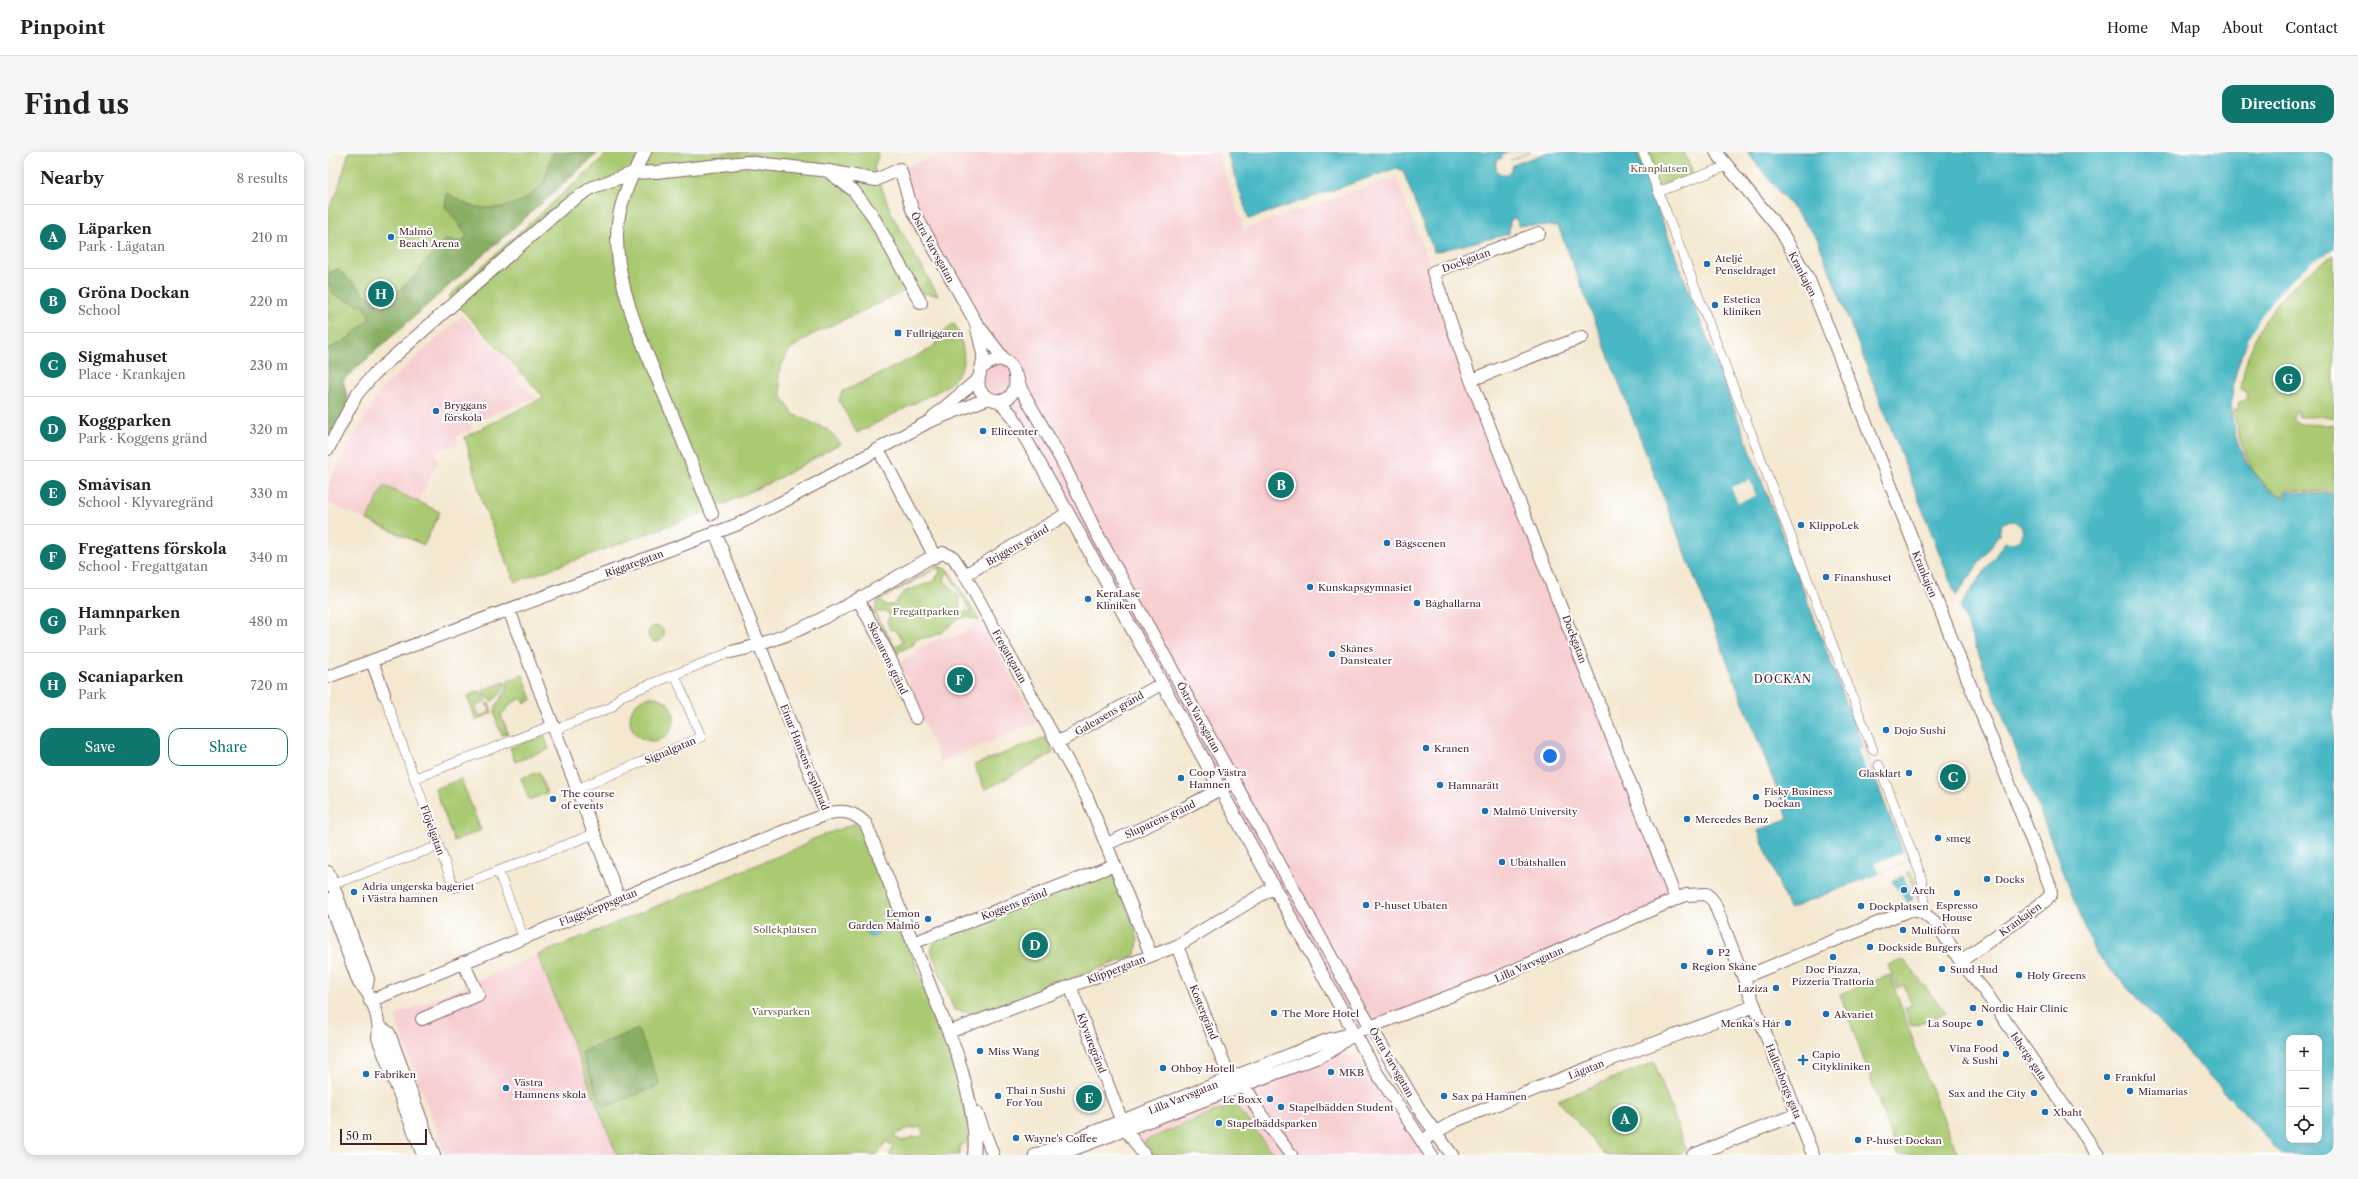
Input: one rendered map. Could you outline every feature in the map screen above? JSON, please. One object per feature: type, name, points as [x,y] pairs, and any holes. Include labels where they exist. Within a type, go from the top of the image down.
[{"type":"street","points":[[645,152],[632,173],[623,197],[617,233],[619,268],[651,362],[712,514]]},
{"type":"street","points":[[1643,152],[1873,750]]},
{"type":"street","name":"Krankajen","points":[[1716,152],[1781,231],[1809,280],[2050,886],[2051,894],[2045,901],[1960,960]]},
{"type":"street","points":[[328,449],[357,394],[374,374],[566,204],[593,187],[632,173],[747,162],[829,171],[853,190],[871,213],[921,304]]},
{"type":"street","points":[[1658,192],[1726,166]]},
{"type":"street","name":"Östra Varvsgatan","points":[[829,171],[876,180],[900,169],[912,209],[975,321],[1006,362]]},
{"type":"street","name":"Dockgatan","points":[[1539,233],[1433,272],[1471,380],[1676,899]]},
{"type":"street","name":"Östra Varvsgatan","points":[[975,321],[983,355],[983,366]]},
{"type":"street","points":[[1471,380],[1582,337]]},
{"type":"street","points":[[994,360],[1006,362],[1015,371],[1017,376],[1014,390],[1010,395],[994,399],[981,392],[978,380],[983,366],[994,360]]},
{"type":"street","name":"Östra Varvsgatan","points":[[1017,376],[1020,389],[1062,461],[1096,532],[1372,1027],[1434,1132],[1452,1155]]},
{"type":"street","name":"Riggaregatan","points":[[928,422],[978,380]]},
{"type":"street","name":"Östra Varvsgatan","points":[[994,399],[1012,415],[1068,513],[1388,1093],[1431,1155]]},
{"type":"street","name":"Riggaregatan","points":[[328,677],[715,532],[788,499],[928,422],[994,399]]},
{"type":"street","points":[[882,458],[935,557]]},
{"type":"street","name":"Briggens gränd","points":[[965,575],[1068,513]]},
{"type":"street","name":"Einar Hansens esplanad","points":[[715,532],[826,814],[846,811],[854,814],[866,824],[949,1032],[966,1087],[993,1155]]},
{"type":"street","name":"Fregattgatan","points":[[731,652],[760,646],[798,630],[943,553],[953,557],[965,575],[1087,797],[1151,955]]},
{"type":"street","name":"Skonarens gränd","points":[[858,599],[888,654],[916,718]]},
{"type":"street","points":[[509,610],[619,899]]},
{"type":"street","points":[[415,778],[554,727],[612,708],[621,696],[731,652]]},
{"type":"street","name":"Flöjelgatan","points":[[372,661],[454,888],[498,871]]},
{"type":"street","name":"Signalgatan","points":[[577,789],[701,737],[675,675]]},
{"type":"street","name":"Galeasens gränd","points":[[1057,743],[1161,684]]},
{"type":"street","points":[[1879,765],[1921,876],[1925,902]]},
{"type":"street","name":"Sluparens gränd","points":[[1107,844],[1220,790],[1235,781]]},
{"type":"street","name":"Flaggskeppsgatan","points":[[370,1001],[826,814]]},
{"type":"street","points":[[524,938],[498,871],[594,834]]},
{"type":"street","points":[[330,885],[439,846]]},
{"type":"street","name":"Koggens gränd","points":[[913,942],[1114,865]]},
{"type":"street","points":[[328,872],[335,914]]},
{"type":"street","name":"Klippergatan","points":[[949,1032],[1177,946],[1274,887]]},
{"type":"street","name":"Lilla Varvsgatan","points":[[1058,1155],[1230,1078],[1327,1040],[1372,1027],[1499,977],[1676,899],[1701,893],[1707,894],[1714,902],[1744,977]]},
{"type":"street","points":[[328,899],[335,914],[359,982],[366,989],[380,1027],[378,1038],[422,1155]]},
{"type":"street","points":[[1755,1006],[1744,977],[1910,910],[1922,912],[1937,924],[1960,960]]},
{"type":"street","name":"Kostergränd","points":[[1177,946],[1230,1078]]},
{"type":"street","name":"Isbergs gata","points":[[1960,960],[1986,993],[2098,1155]]},
{"type":"street","points":[[422,1019],[478,995],[464,962]]},
{"type":"street","name":"Klyvaregränd","points":[[1070,986],[1124,1126],[1144,1155]]},
{"type":"street","name":"Hallenborgs gata","points":[[1755,1006],[1813,1155]]},
{"type":"street","name":"Lägatan","points":[[1422,1142],[1434,1132],[1455,1121],[1589,1068],[1755,1006]]},
{"type":"street","points":[[380,1027],[389,1033],[434,1155]]},
{"type":"street","name":"Lilla Varvsgatan","points":[[1035,1155],[1244,1085],[1331,1051],[1355,1033]]},
{"type":"street","points":[[1230,1078],[1244,1085],[1251,1093],[1260,1113],[1291,1155]]},
{"type":"street","name":"Einar Hansens esplanad","points":[[966,1087],[973,1129],[974,1155]]},
{"type":"street","points":[[1693,1155],[1797,1114]]},
{"type":"shaded area","points":[[946,152],[1217,152],[1244,229],[1396,177],[1676,899],[1355,1033],[1012,415],[989,398],[979,372],[975,321],[912,209],[900,169]]},
{"type":"shaded area","name":"Bryggans förskola","points":[[462,316],[521,374],[517,380],[536,398],[470,423],[473,430],[456,436],[459,444],[435,452],[438,461],[418,502],[384,486],[367,520],[328,503],[328,484],[380,390]]},
{"type":"shaded area","points":[[980,621],[1037,723],[940,762],[897,655],[901,661],[914,656],[916,651],[945,637],[956,637]]},
{"type":"shaded area","name":"Västra Hamnens skola","points":[[538,955],[617,1155],[445,1155],[396,1020],[398,1014]]},
{"type":"shaded area","points":[[1343,1053],[1359,1061],[1405,1128],[1427,1155],[1148,1155],[1140,1145],[1140,1129],[1326,1056]]},
{"type":"green space","points":[[349,152],[590,152],[342,379],[328,404],[328,210],[337,193]]},
{"type":"green space","points":[[554,152],[599,152],[343,380],[349,405],[328,437],[328,349],[349,338],[370,318],[365,307],[335,296],[328,282],[330,272],[338,269],[381,309],[417,273],[444,240],[463,242],[467,235],[445,206],[447,193],[469,205],[482,208],[511,205],[528,197],[542,184],[546,177],[550,160]]},
{"type":"green space","points":[[609,152],[879,152],[874,168],[892,215],[938,295],[903,292],[813,334],[789,350],[779,371],[781,395],[793,414],[828,430],[841,443],[779,478],[714,509],[515,582],[483,505],[465,437],[544,397],[449,296]]},
{"type":"green space","name":"Kranplatsen","points":[[1636,152],[1684,152],[1693,173],[1650,189]]},
{"type":"green space","points":[[2334,255],[2334,418],[2325,416],[2301,417],[2298,416],[2298,411],[2295,411],[2294,419],[2298,424],[2334,425],[2334,492],[2285,490],[2284,496],[2273,491],[2263,483],[2248,461],[2238,435],[2234,410],[2239,410],[2239,402],[2244,401],[2247,397],[2246,391],[2241,389],[2245,368],[2251,348],[2271,311],[2300,280]]},
{"type":"green space","points":[[954,323],[961,342],[964,358],[959,373],[953,381],[944,388],[857,433],[839,401],[842,392],[931,349],[945,330]]},
{"type":"green space","points":[[384,486],[440,512],[424,545],[367,520]]},
{"type":"green space","name":"Fregattparken","points":[[938,566],[948,570],[980,621],[966,617],[956,620],[938,634],[931,637],[916,639],[913,645],[898,652],[897,655],[874,613],[878,599]],"holes":[[[938,567],[940,572],[934,581],[904,592],[893,605],[885,605],[880,600]],[[948,572],[971,612],[960,612],[959,596],[944,580]],[[885,611],[890,615],[887,622],[890,630],[894,629],[903,641],[895,647],[875,613]]]},
{"type":"green space","points":[[653,626],[659,626],[664,631],[662,640],[659,642],[653,642],[648,637],[648,631]]},
{"type":"green space","points":[[523,675],[532,700],[525,703],[522,698],[512,703],[501,715],[508,733],[502,735],[495,716],[496,706],[505,693],[507,681]]},
{"type":"green space","points":[[505,682],[501,693],[492,701],[485,696],[483,690]]},
{"type":"green space","points":[[480,691],[486,701],[476,706],[477,713],[483,716],[489,712],[490,708],[486,705],[489,703],[492,713],[476,720],[467,696]]},
{"type":"green space","points":[[648,697],[656,697],[661,698],[668,703],[673,710],[673,728],[668,735],[661,740],[648,741],[640,738],[633,731],[630,723],[630,715],[633,707],[640,700]]},
{"type":"green space","points":[[544,735],[549,749],[515,762],[510,748]]},
{"type":"green space","points":[[1045,737],[1053,753],[985,790],[974,765]]},
{"type":"green space","points":[[539,772],[547,793],[529,800],[521,778]]},
{"type":"green space","points":[[461,779],[481,830],[454,841],[435,789]]},
{"type":"green space","name":"Varvsparken","points":[[856,823],[862,829],[957,1068],[967,1116],[968,1140],[960,1146],[960,1155],[889,1155],[893,1148],[886,1141],[877,1155],[617,1155],[538,955],[800,847],[813,839]],"holes":[[[921,1127],[924,1136],[913,1137],[902,1141],[893,1136],[906,1129]]]},
{"type":"green space","points":[[1911,871],[1921,895],[1917,896],[1907,873]]},
{"type":"green space","points":[[1101,873],[1115,876],[1138,939],[1136,955],[976,1014],[954,1010],[931,951],[936,937]]},
{"type":"green space","points":[[1904,960],[1946,1013],[1911,1026],[1905,1008],[1912,1005],[1904,985],[1897,988],[1888,965]]},
{"type":"green space","points":[[1890,975],[1922,1066],[1958,1155],[1898,1155],[1840,994]]},
{"type":"green space","points":[[638,1029],[660,1085],[603,1108],[581,1052]]},
{"type":"green space","points":[[1654,1062],[1686,1149],[1679,1155],[1605,1155],[1558,1100]]},
{"type":"green space","name":"Stapelbäddsparken","points":[[1235,1104],[1274,1155],[1154,1155],[1144,1141]]},
{"type":"water","points":[[1227,152],[1530,152],[1511,160],[1505,157],[1498,159],[1496,169],[1501,174],[1507,174],[1511,172],[1513,165],[1548,152],[1636,152],[1907,862],[1789,909],[1758,831],[1788,818],[1558,226],[1519,225],[1515,218],[1510,220],[1509,234],[1434,252],[1403,171],[1397,168],[1249,219]]},
{"type":"water","points":[[1747,152],[2334,152],[2334,249],[2309,266],[2285,288],[2264,313],[2248,342],[2236,372],[2232,404],[2235,434],[2248,464],[2259,480],[2268,489],[2274,493],[2286,497],[2286,492],[2334,494],[2334,1155],[2283,1155],[2095,953],[1960,606],[2005,542],[2013,543],[2021,538],[2022,527],[2014,521],[2005,522],[2001,525],[1999,535],[1956,596],[1817,238]]},
{"type":"water","points":[[1903,876],[1913,899],[1908,902],[1892,881]]},
{"type":"water","points":[[872,923],[877,925],[879,930],[877,935],[872,937],[867,935],[865,930],[867,925]]},
{"type":"pier","points":[[1509,152],[1530,152],[1511,160],[1501,157]]},
{"type":"pier","points":[[2334,249],[2334,251],[2304,271],[2284,289],[2261,320],[2250,341],[2241,365],[2235,395],[2234,410],[2232,410],[2235,385],[2240,364],[2248,340],[2259,319],[2274,298],[2292,279],[2313,261]]},
{"type":"pier","points":[[1750,480],[1756,496],[1738,503],[1731,487]]},
{"type":"pier","points":[[1863,748],[1874,777],[1869,779],[1858,750]]},
{"type":"pier","points":[[1903,852],[1907,862],[1880,873],[1874,864]]},
{"type":"place","name":"Malmö Beach Arena","points":[[391,237]]},
{"type":"place","name":"Ateljé Penseldraget","points":[[1707,264]]},
{"type":"place","name":"Scaniaparken","points":[[381,294]]},
{"type":"place","name":"Estetica kliniken","points":[[1715,305]]},
{"type":"place","name":"Fullriggaren","points":[[898,333]]},
{"type":"place","name":"Hamnparken","points":[[2288,379]]},
{"type":"place","name":"Bryggans förskola","points":[[436,411]]},
{"type":"place","name":"Elitcenter","points":[[983,431]]},
{"type":"place","name":"Gröna Dockan","points":[[1281,485]]},
{"type":"place","name":"KlippoLek","points":[[1801,525]]},
{"type":"place","name":"Bågscenen","points":[[1387,543]]},
{"type":"place","name":"Finanshuset","points":[[1826,577]]},
{"type":"place","name":"Kunskapsgymnasiet","points":[[1310,587]]},
{"type":"place","name":"KeraLase Kliniken","points":[[1088,599]]},
{"type":"place","name":"Båghallarna","points":[[1417,603]]},
{"type":"place","name":"Skånes Dansteater","points":[[1332,654]]},
{"type":"place","name":"Fregattens förskola","points":[[960,680]]},
{"type":"place","name":"Dojo Sushi","points":[[1886,730]]},
{"type":"place","name":"Kranen","points":[[1426,748]]},
{"type":"place","name":"Glasklart","points":[[1909,773]]},
{"type":"place","name":"Sigmahuset","points":[[1953,777]]},
{"type":"place","name":"Coop Västra Hamnen","points":[[1181,778]]},
{"type":"place","name":"Hamnarätt","points":[[1440,785]]},
{"type":"place","name":"Fisky Business Dockan","points":[[1756,797]]},
{"type":"place","name":"The course of events","points":[[553,799]]},
{"type":"place","name":"Malmö University","points":[[1485,811]]},
{"type":"place","name":"Mercedes Benz","points":[[1687,819]]},
{"type":"place","name":"smeg","points":[[1938,838]]},
{"type":"place","name":"Ubåtshallen","points":[[1502,862]]},
{"type":"place","name":"Docks","points":[[1987,879]]},
{"type":"place","name":"Arch","points":[[1904,890]]},
{"type":"place","name":"Adria ungerska bageriet i Västra hamnen","points":[[354,892]]},
{"type":"place","name":"Espresso House","points":[[1957,893]]},
{"type":"place","name":"P-huset Ubåten","points":[[1366,905]]},
{"type":"place","name":"Dockplatsen","points":[[1861,906]]},
{"type":"place","name":"Lemon Garden Malmö","points":[[928,919]]},
{"type":"place","name":"Multiform","points":[[1903,930]]},
{"type":"place","name":"Koggparken","points":[[1035,945]]},
{"type":"place","name":"Dockside Burgers","points":[[1870,947]]},
{"type":"place","name":"P2","points":[[1710,952]]},
{"type":"place","name":"Doc Piazza, Pizzeria Trattoria","points":[[1833,957]]},
{"type":"place","name":"Region Skåne","points":[[1684,966]]},
{"type":"place","name":"Sund Hud","points":[[1942,969]]},
{"type":"place","name":"Holy Greens","points":[[2019,975]]},
{"type":"place","name":"Laziza","points":[[1776,988]]},
{"type":"place","name":"Nordic Hair Clinic","points":[[1973,1008]]},
{"type":"place","name":"The More Hotel","points":[[1274,1013]]},
{"type":"place","name":"Akvariet","points":[[1826,1014]]},
{"type":"place","name":"Menka's Hår","points":[[1788,1023]]},
{"type":"place","name":"La Soupe","points":[[1980,1023]]},
{"type":"place","name":"Miss Wang","points":[[980,1051]]},
{"type":"place","name":"Vina Food & Sushi","points":[[2006,1054]]},
{"type":"place","name":"Capio Citykliniken","points":[[1803,1060]]},
{"type":"place","name":"Ohboy Hotell","points":[[1163,1068]]},
{"type":"place","name":"MKB","points":[[1331,1072]]},
{"type":"place","name":"Fabriken","points":[[366,1074]]},
{"type":"place","name":"Frankful","points":[[2107,1077]]},
{"type":"place","name":"Västra Hamnens skola","points":[[506,1088]]},
{"type":"place","name":"Miamarias","points":[[2130,1091]]},
{"type":"place","name":"Sax and the City","points":[[2034,1093]]},
{"type":"place","name":"Thai n Sushi For You","points":[[998,1096]]},
{"type":"place","name":"Sax på Hamnen","points":[[1444,1096]]},
{"type":"place","name":"Småvisan","points":[[1089,1098]]},
{"type":"place","name":"Le Boxx","points":[[1270,1099]]},
{"type":"place","name":"Stapelbädden Student","points":[[1281,1107]]},
{"type":"place","name":"Xbaht","points":[[2045,1112]]},
{"type":"place","name":"Läparken","points":[[1625,1119]]},
{"type":"place","name":"Stapelbäddsparken","points":[[1219,1123]]},
{"type":"place","name":"Wayne's Coffee","points":[[1016,1138]]},
{"type":"place","name":"P-huset Dockan","points":[[1858,1140]]},
{"type":"district","name":"DOCKAN","points":[[1783,679]]},
{"type":"park label","name":"Sollekplatsen","points":[[785,929]]}]
